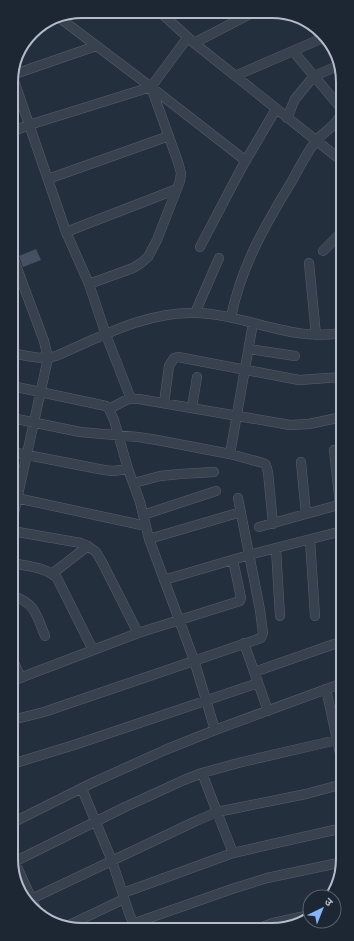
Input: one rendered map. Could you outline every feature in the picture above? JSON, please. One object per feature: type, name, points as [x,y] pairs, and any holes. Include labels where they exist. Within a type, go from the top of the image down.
[{"type":"street","points":[[167,18],[235,76],[336,156]]},
{"type":"street","points":[[18,129],[151,87],[191,40],[240,18]]},
{"type":"street","points":[[63,21],[246,161]]},
{"type":"street","points":[[235,76],[319,39]]},
{"type":"street","points":[[19,73],[96,46]]},
{"type":"street","points":[[293,50],[336,102]]},
{"type":"street","points":[[287,118],[295,99],[314,76],[335,67]]},
{"type":"street","points":[[89,284],[133,268],[148,257],[180,181],[180,173],[169,136],[151,87]]},
{"type":"street","points":[[18,93],[66,232],[89,284],[106,335],[131,399]]},
{"type":"street","points":[[200,247],[276,109]]},
{"type":"street","points":[[230,318],[238,286],[249,259],[272,216],[316,141],[336,122]]},
{"type":"street","points":[[48,179],[169,136]]},
{"type":"street","points":[[66,232],[177,189]]},
{"type":"street","points":[[322,251],[336,238]]},
{"type":"street","points":[[195,313],[219,258]]},
{"type":"street","points":[[309,263],[316,335]]},
{"type":"street","points":[[18,282],[44,341],[48,358],[27,455],[18,487]]},
{"type":"street","points":[[18,354],[48,358],[56,356],[106,335],[155,317],[169,314],[195,313],[230,318],[295,333],[316,335],[336,333]]},
{"type":"street","points":[[230,454],[253,323]]},
{"type":"street","points":[[249,349],[295,356]]},
{"type":"street","points":[[164,403],[169,366],[174,358],[183,358],[308,381],[336,378]]},
{"type":"street","points":[[192,407],[197,377]]},
{"type":"street","points":[[18,387],[106,406],[109,409],[114,420],[128,469],[134,483],[149,539],[194,660],[215,730]]},
{"type":"street","points":[[109,409],[123,401],[131,399],[192,407],[281,424],[300,425],[319,423],[336,419]]},
{"type":"street","points":[[18,419],[80,432],[157,440],[230,454],[257,461],[266,465],[268,472],[273,524]]},
{"type":"street","points":[[334,450],[336,465]]},
{"type":"street","points":[[18,453],[104,470],[113,471],[128,469]]},
{"type":"street","points":[[300,462],[306,514]]},
{"type":"street","points":[[134,483],[166,475],[214,472]]},
{"type":"street","points":[[143,514],[216,491]]},
{"type":"street","points":[[18,718],[44,712],[261,638],[263,632],[259,603],[238,498]]},
{"type":"street","points":[[18,499],[146,526]]},
{"type":"street","points":[[259,527],[336,505]]},
{"type":"street","points":[[149,539],[241,512]]},
{"type":"street","points":[[18,532],[72,541],[88,546],[96,552],[138,633]]},
{"type":"street","points":[[164,580],[249,555],[336,533]]},
{"type":"street","points":[[310,540],[315,616]]},
{"type":"street","points":[[53,573],[88,546]]},
{"type":"street","points":[[276,549],[280,616]]},
{"type":"street","points":[[18,679],[138,633],[240,601],[241,598],[233,560]]},
{"type":"street","points":[[18,564],[53,573],[61,584],[93,650]]},
{"type":"street","points":[[18,598],[28,602],[34,609],[45,636]]},
{"type":"street","points":[[244,643],[268,711]]},
{"type":"street","points":[[254,672],[336,644]]},
{"type":"street","points":[[18,671],[21,678]]},
{"type":"street","points":[[18,762],[74,745],[258,683]]},
{"type":"street","points":[[18,819],[145,759],[215,730],[336,685]]},
{"type":"street","points":[[326,689],[336,715]]},
{"type":"street","points":[[18,859],[167,787],[202,773],[336,740]]},
{"type":"street","points":[[202,773],[233,853]]},
{"type":"street","points":[[32,899],[217,812],[306,794],[336,786]]},
{"type":"street","points":[[82,789],[112,861],[133,923]]},
{"type":"street","points":[[76,923],[123,896],[233,853],[336,831]]},
{"type":"street","points":[[138,923],[267,878],[336,863]]},
{"type":"street","points":[[274,923],[297,918]]},
{"type":"building","points":[[36,249],[41,260],[23,267],[19,256]]}]
